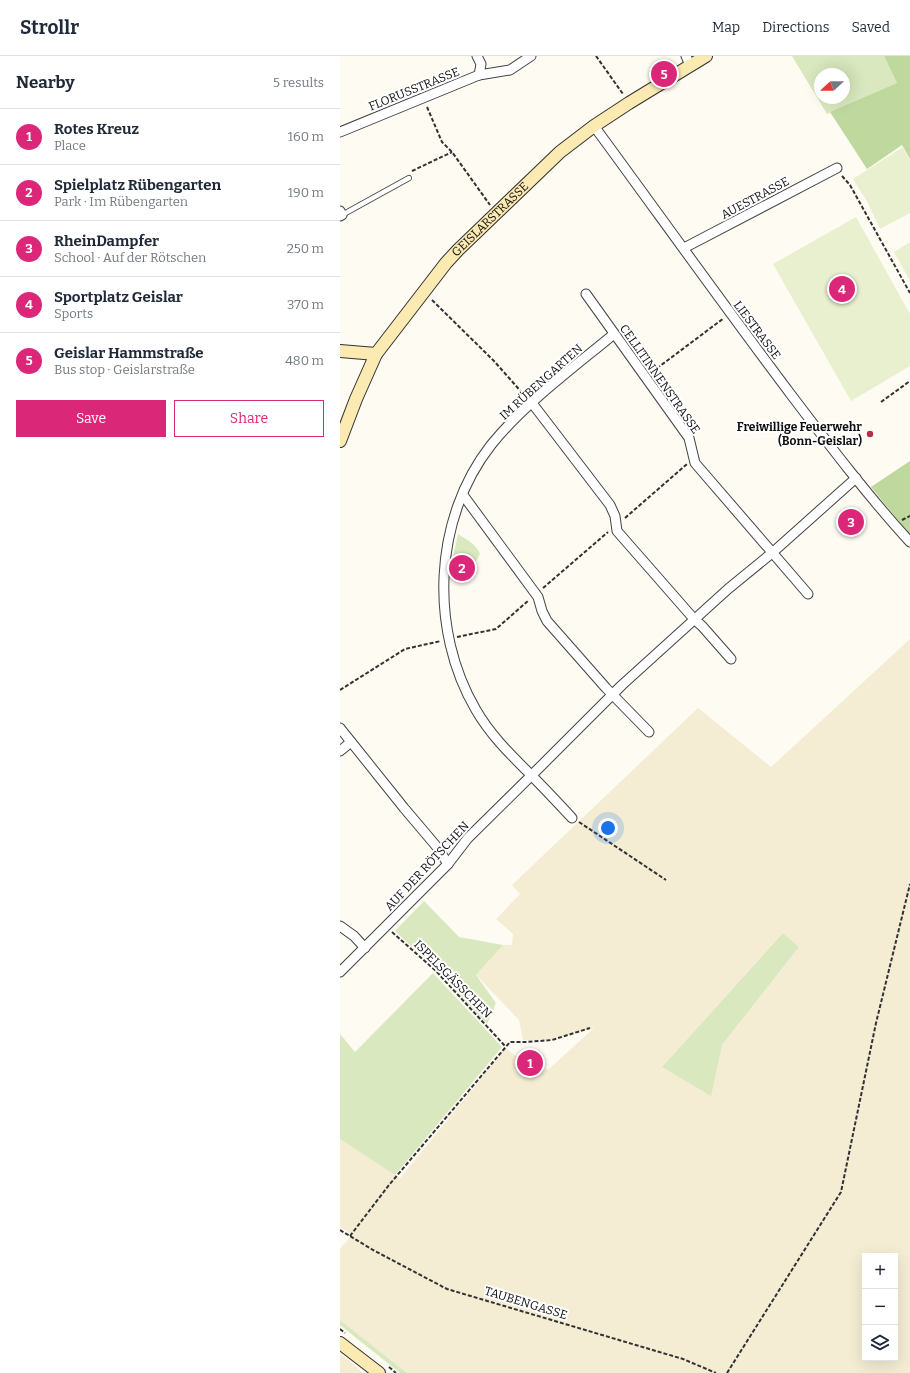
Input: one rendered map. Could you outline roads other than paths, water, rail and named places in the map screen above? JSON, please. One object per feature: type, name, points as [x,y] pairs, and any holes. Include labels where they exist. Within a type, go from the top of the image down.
[{"type":"street","name":"FLORUSSTRASSE","points":[[340,132],[479,75],[481,64],[477,56]]},
{"type":"street","points":[[479,75],[510,70],[531,56]]},
{"type":"street","name":"GEISLARSTRASSE","points":[[340,441],[356,399],[376,354],[446,263],[560,152],[594,126],[688,61],[706,56]]},
{"type":"street","name":"LIESTRASSE","points":[[594,126],[684,248],[729,314],[856,478],[910,542]]},
{"type":"street","name":"AUESTRASSE","points":[[684,248],[836,168]]},
{"type":"street","name":"CELLITINNENSTRASSE","points":[[586,294],[689,438],[695,463],[772,552]]},
{"type":"street","name":"IM RÜBENGARTEN","points":[[531,776],[505,749],[476,710],[455,664],[445,617],[445,570],[448,545],[458,508],[471,476],[491,446],[512,421],[614,334]]},
{"type":"street","points":[[340,351],[376,354]]},
{"type":"street","points":[[532,403],[610,505],[615,516],[618,530],[694,619],[731,659]]},
{"type":"street","name":"AUF DER RÖTSCHEN","points":[[340,972],[448,864],[468,838],[612,695],[694,619],[856,478]]},
{"type":"street","points":[[463,495],[538,597],[543,615],[547,621],[612,695],[649,732]]},
{"type":"street","points":[[772,552],[808,594]]},
{"type":"street","points":[[340,728],[437,847],[448,864]]},
{"type":"street","points":[[340,751],[351,742]]},
{"type":"street","points":[[531,776],[572,818]]},
{"type":"street","points":[[340,926],[354,936],[365,948]]},
{"type":"street","points":[[340,1343],[379,1373]]},
{"type":"lane","points":[[341,214],[409,178]]},
{"type":"place","name":"Geislar Hammstraße","points":[[664,74]]},
{"type":"place","name":"Sportplatz Geislar","points":[[842,289]]},
{"type":"place","name":"Freiwillige Feuerwehr (Bonn-Geislar)","points":[[870,434]]},
{"type":"place","name":"RheinDampfer","points":[[851,522]]},
{"type":"place","name":"Spielplatz Rübengarten","points":[[462,568]]},
{"type":"place","name":"Rotes Kreuz","points":[[530,1063]]}]
